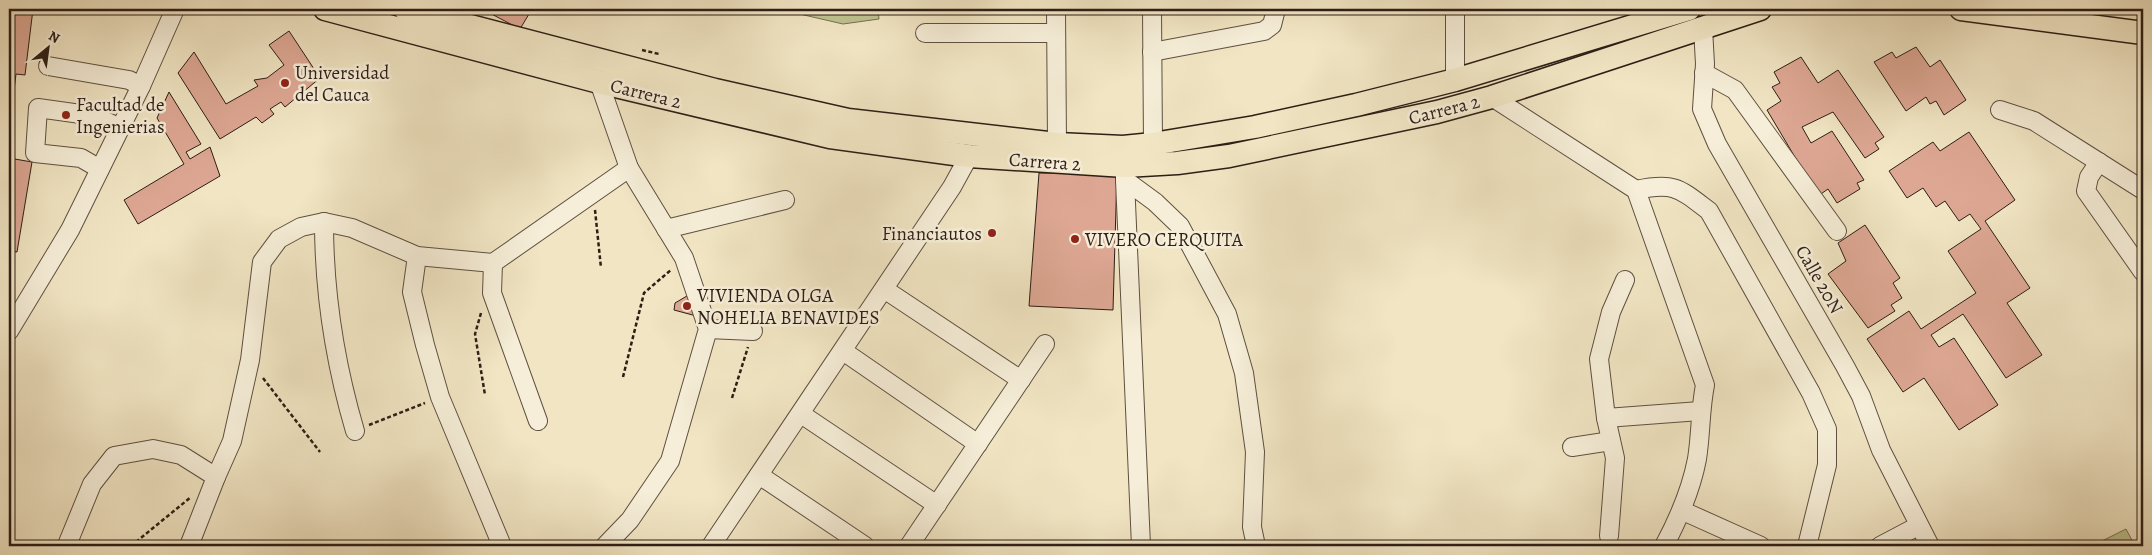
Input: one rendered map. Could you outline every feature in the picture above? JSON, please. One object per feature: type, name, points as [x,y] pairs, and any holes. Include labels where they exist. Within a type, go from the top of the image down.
[{"type":"main road","name":"Carrera 2","points":[[325,9],[599,82],[830,137],[969,156],[1125,173],[1229,156],[1437,112],[1492,97],[1760,9]]},
{"type":"main road","name":"Carrera 2","points":[[405,9],[705,88],[848,120],[1057,144],[1123,147],[1153,144],[1264,125],[1455,80],[1689,9]]},
{"type":"main road","points":[[1961,9],[2143,33]]},
{"type":"main road","points":[[2070,9],[2143,20]]},
{"type":"street","points":[[9,331],[70,230],[141,86],[175,9]]},
{"type":"street","points":[[1056,9],[1057,144]]},
{"type":"street","points":[[1152,9],[1153,144]]},
{"type":"street","points":[[1152,52],[1264,31],[1272,25],[1276,9]]},
{"type":"street","points":[[1455,9],[1455,80]]},
{"type":"street","name":"Calle 20N","points":[[1703,28],[1704,73],[1702,109],[1717,144],[1861,396],[1881,450],[1918,526],[1930,546]]},
{"type":"street","points":[[925,33],[1056,33]]},
{"type":"street","points":[[48,66],[129,80],[141,86]]},
{"type":"street","points":[[1704,73],[1736,90],[1837,230]]},
{"type":"street","points":[[599,82],[630,168],[684,258],[708,329],[670,461],[630,520],[605,546]]},
{"type":"street","points":[[1492,97],[1636,190],[1705,385],[1700,411],[1696,459],[1683,511],[1664,546]]},
{"type":"street","points":[[100,169],[81,158],[35,152],[38,108],[94,116],[120,128]]},
{"type":"street","points":[[2000,110],[2034,121],[2143,190]]},
{"type":"street","points":[[718,544],[759,475],[952,187],[969,156]]},
{"type":"street","points":[[2099,162],[2089,178],[2086,190],[2143,272]]},
{"type":"street","points":[[189,546],[232,441],[250,360],[262,262],[279,239],[301,227],[324,222],[352,228],[417,256],[493,263],[630,168]]},
{"type":"street","points":[[1125,173],[1141,546]]},
{"type":"street","points":[[1125,173],[1180,226],[1227,314],[1244,373],[1255,452],[1252,527],[1256,546]]},
{"type":"street","points":[[1636,190],[1661,185],[1684,192],[1709,211],[1811,393],[1827,428],[1827,465],[1807,546]]},
{"type":"street","points":[[666,229],[785,200]]},
{"type":"street","points":[[324,222],[324,268],[338,364],[341,383],[355,431]]},
{"type":"street","points":[[417,256],[412,292],[440,397],[502,546]]},
{"type":"street","points":[[493,263],[492,293],[538,421]]},
{"type":"street","points":[[1609,536],[1615,458],[1606,418],[1599,359],[1610,312],[1625,280]]},
{"type":"street","points":[[884,289],[1021,380]]},
{"type":"street","points":[[708,329],[753,331]]},
{"type":"street","points":[[909,546],[1045,344]]},
{"type":"street","points":[[843,351],[978,444]]},
{"type":"street","points":[[1606,418],[1700,411]]},
{"type":"street","points":[[801,414],[937,505]]},
{"type":"street","points":[[1572,447],[1611,441]]},
{"type":"street","points":[[67,545],[92,484],[114,456],[153,449],[182,455],[216,477]]},
{"type":"street","points":[[759,475],[865,546]]},
{"type":"street","points":[[1683,511],[1761,546]]},
{"type":"street","points":[[1880,546],[1918,526]]},
{"type":"path","points":[[2136,9],[2143,10]]},
{"type":"path","points":[[642,50],[660,55]]},
{"type":"path","points":[[594,193],[601,268]]},
{"type":"path","points":[[623,377],[644,293],[684,258]]},
{"type":"path","points":[[485,395],[475,334],[483,309],[492,293]]},
{"type":"path","points":[[732,398],[753,331]]},
{"type":"path","points":[[250,360],[320,452]]},
{"type":"path","points":[[355,431],[440,397]]},
{"type":"path","points":[[131,546],[192,496]]},
{"type":"green space","points":[[778,9],[878,9],[879,19],[843,24]]},
{"type":"green space","points":[[2126,529],[2135,546],[2092,546]]},
{"type":"building","points":[[9,9],[33,9],[25,75],[16,74],[9,132]]},
{"type":"building","points":[[64,9],[92,9],[80,14]]},
{"type":"building","points":[[482,9],[532,9],[520,29]]},
{"type":"building","name":"Universidad del Cauca","points":[[289,31],[320,78],[285,107],[281,102],[270,109],[274,114],[262,123],[256,117],[220,139],[178,73],[194,52],[226,104],[258,86],[254,80],[267,78],[284,65],[269,45]]},
{"type":"building","points":[[1916,47],[1930,67],[1940,60],[1966,100],[1944,115],[1936,101],[1930,104],[1926,97],[1906,111],[1874,62],[1892,52],[1896,58]]},
{"type":"building","points":[[1801,57],[1818,83],[1838,70],[1884,137],[1875,143],[1879,149],[1865,158],[1833,112],[1802,127],[1811,143],[1832,131],[1864,180],[1857,183],[1860,189],[1837,203],[1828,189],[1818,196],[1767,110],[1781,101],[1772,87],[1780,83],[1774,72]]},
{"type":"building","points":[[169,92],[201,144],[186,152],[190,159],[210,147],[220,176],[138,224],[124,200],[184,164],[157,118]]},
{"type":"building","points":[[1969,132],[2015,200],[1985,221],[2030,288],[2007,303],[2042,355],[2006,378],[1963,314],[1931,335],[1939,347],[1954,338],[1998,405],[1959,430],[1924,378],[1903,392],[1867,339],[1909,311],[1921,329],[1976,293],[1948,251],[1981,229],[1970,214],[1959,221],[1945,201],[1936,207],[1923,188],[1907,198],[1889,171],[1933,142],[1940,151]]},
{"type":"building","points":[[9,158],[32,162],[17,252],[9,251]]},
{"type":"building","name":"VIVERO CERQUITA","points":[[1039,173],[1117,173],[1113,310],[1029,306]]},
{"type":"building","points":[[1865,225],[1900,278],[1893,283],[1902,298],[1891,305],[1895,311],[1868,328],[1828,274],[1846,261],[1838,243]]},
{"type":"building","points":[[9,251],[12,260],[12,285],[9,285]]},
{"type":"building","name":"VIVIENDA OLGA NOHELIA BENAVIDES","points":[[692,293],[700,317],[674,310],[675,303]]},
{"type":"place","name":"Universidad del Cauca","points":[[285,83]]},
{"type":"place","name":"Facultad de Ingenierias","points":[[66,115]]},
{"type":"place","name":"Financiautos","points":[[992,233]]},
{"type":"place","name":"VIVERO CERQUITA","points":[[1075,239]]},
{"type":"place","name":"VIVIENDA OLGA NOHELIA BENAVIDES","points":[[687,306]]}]
